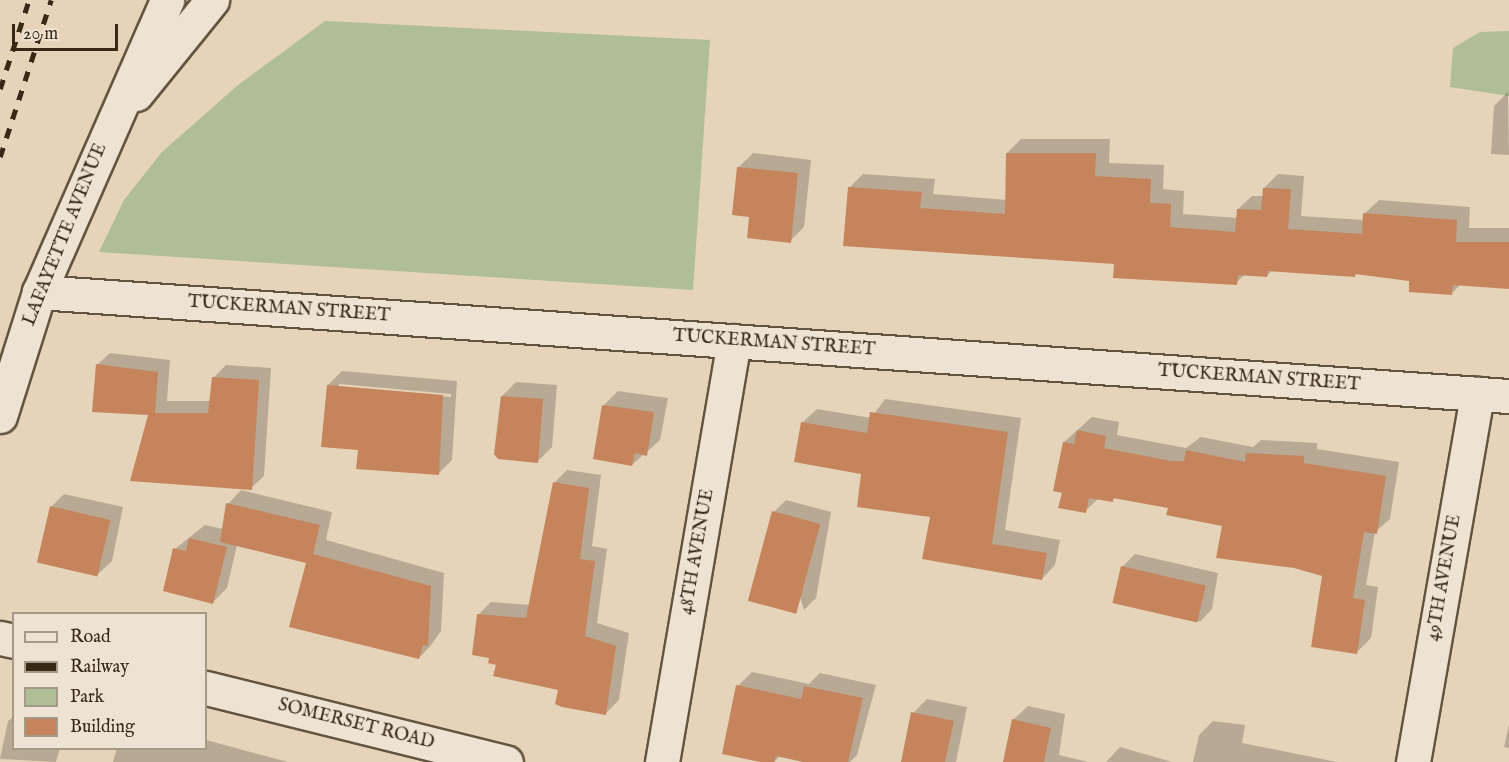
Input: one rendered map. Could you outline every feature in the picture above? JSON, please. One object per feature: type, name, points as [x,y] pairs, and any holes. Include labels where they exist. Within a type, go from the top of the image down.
[{"type":"street","name":"LAFAYETTE AVENUE","points":[[0,416],[39,292],[111,123],[167,0]]},
{"type":"street","name":"LAFAYETTE AVENUE","points":[[111,123],[178,46],[212,0]]},
{"type":"street","name":"TUCKERMAN STREET","points":[[39,292],[1509,396]]},
{"type":"street","name":"48TH AVENUE","points":[[662,762],[734,341]]},
{"type":"street","name":"49TH AVENUE","points":[[1413,762],[1477,394]]},
{"type":"street","name":"SOMERSET ROAD","points":[[207,688],[506,762]]},
{"type":"green space","points":[[325,21],[710,40],[693,290],[99,252],[124,200],[162,152],[238,85]]},
{"type":"green space","points":[[1509,31],[1509,96],[1450,87],[1453,48],[1480,32]]},
{"type":"building","points":[[1006,153],[1096,153],[1095,176],[1151,179],[1150,203],[1171,204],[1170,227],[1235,232],[1237,209],[1261,210],[1263,188],[1291,189],[1288,229],[1362,234],[1363,213],[1457,220],[1456,242],[1509,242],[1509,289],[1453,285],[1452,295],[1409,292],[1409,281],[1355,274],[1355,277],[1268,271],[1267,277],[1238,275],[1237,285],[1113,278],[1114,264],[843,246],[848,187],[922,192],[920,208],[1005,214]]},
{"type":"building","points":[[737,167],[798,173],[791,243],[747,238],[749,217],[732,215]]},
{"type":"building","points":[[96,364],[158,372],[155,413],[208,413],[212,377],[259,380],[252,490],[130,481],[148,415],[92,412]]},
{"type":"building","points":[[327,385],[443,395],[439,475],[356,469],[358,450],[321,447]]},
{"type":"building","points":[[501,396],[543,399],[538,463],[498,459],[494,454]]},
{"type":"building","points":[[602,405],[654,412],[647,456],[635,453],[632,466],[593,459]]},
{"type":"building","points":[[870,412],[1008,432],[992,544],[1047,553],[1042,580],[922,559],[930,517],[857,507],[861,474],[794,462],[801,422],[867,433]]},
{"type":"building","points":[[1077,430],[1106,436],[1104,448],[1171,461],[1184,461],[1186,450],[1245,462],[1246,453],[1304,456],[1304,463],[1386,476],[1377,534],[1364,532],[1353,598],[1365,600],[1357,654],[1311,647],[1322,576],[1294,568],[1216,558],[1222,526],[1166,515],[1168,508],[1113,498],[1113,502],[1089,498],[1086,513],[1058,508],[1062,493],[1053,491],[1063,442],[1074,444]]},
{"type":"building","points":[[553,482],[589,488],[580,559],[595,561],[585,636],[616,646],[606,715],[555,704],[558,690],[493,676],[496,665],[488,663],[489,658],[472,655],[477,614],[526,618]]},
{"type":"building","points":[[226,503],[320,525],[313,554],[431,586],[428,646],[423,645],[419,659],[289,627],[306,563],[220,542]]},
{"type":"building","points":[[50,506],[110,520],[97,576],[37,563]]},
{"type":"building","points":[[772,511],[820,524],[796,614],[748,601]]},
{"type":"building","points":[[189,538],[227,547],[213,604],[163,591],[173,548],[186,551]]},
{"type":"building","points":[[1121,566],[1206,586],[1197,623],[1112,603]]},
{"type":"building","points":[[736,685],[801,699],[804,686],[863,698],[848,762],[803,762],[776,756],[774,762],[760,762],[722,754]]},
{"type":"building","points":[[911,712],[954,721],[945,762],[901,762]]},
{"type":"building","points":[[1012,719],[1051,728],[1044,762],[1003,762]]},
{"type":"railway","points":[[0,89],[29,0]]},
{"type":"railway","points":[[0,157],[51,0]]}]
